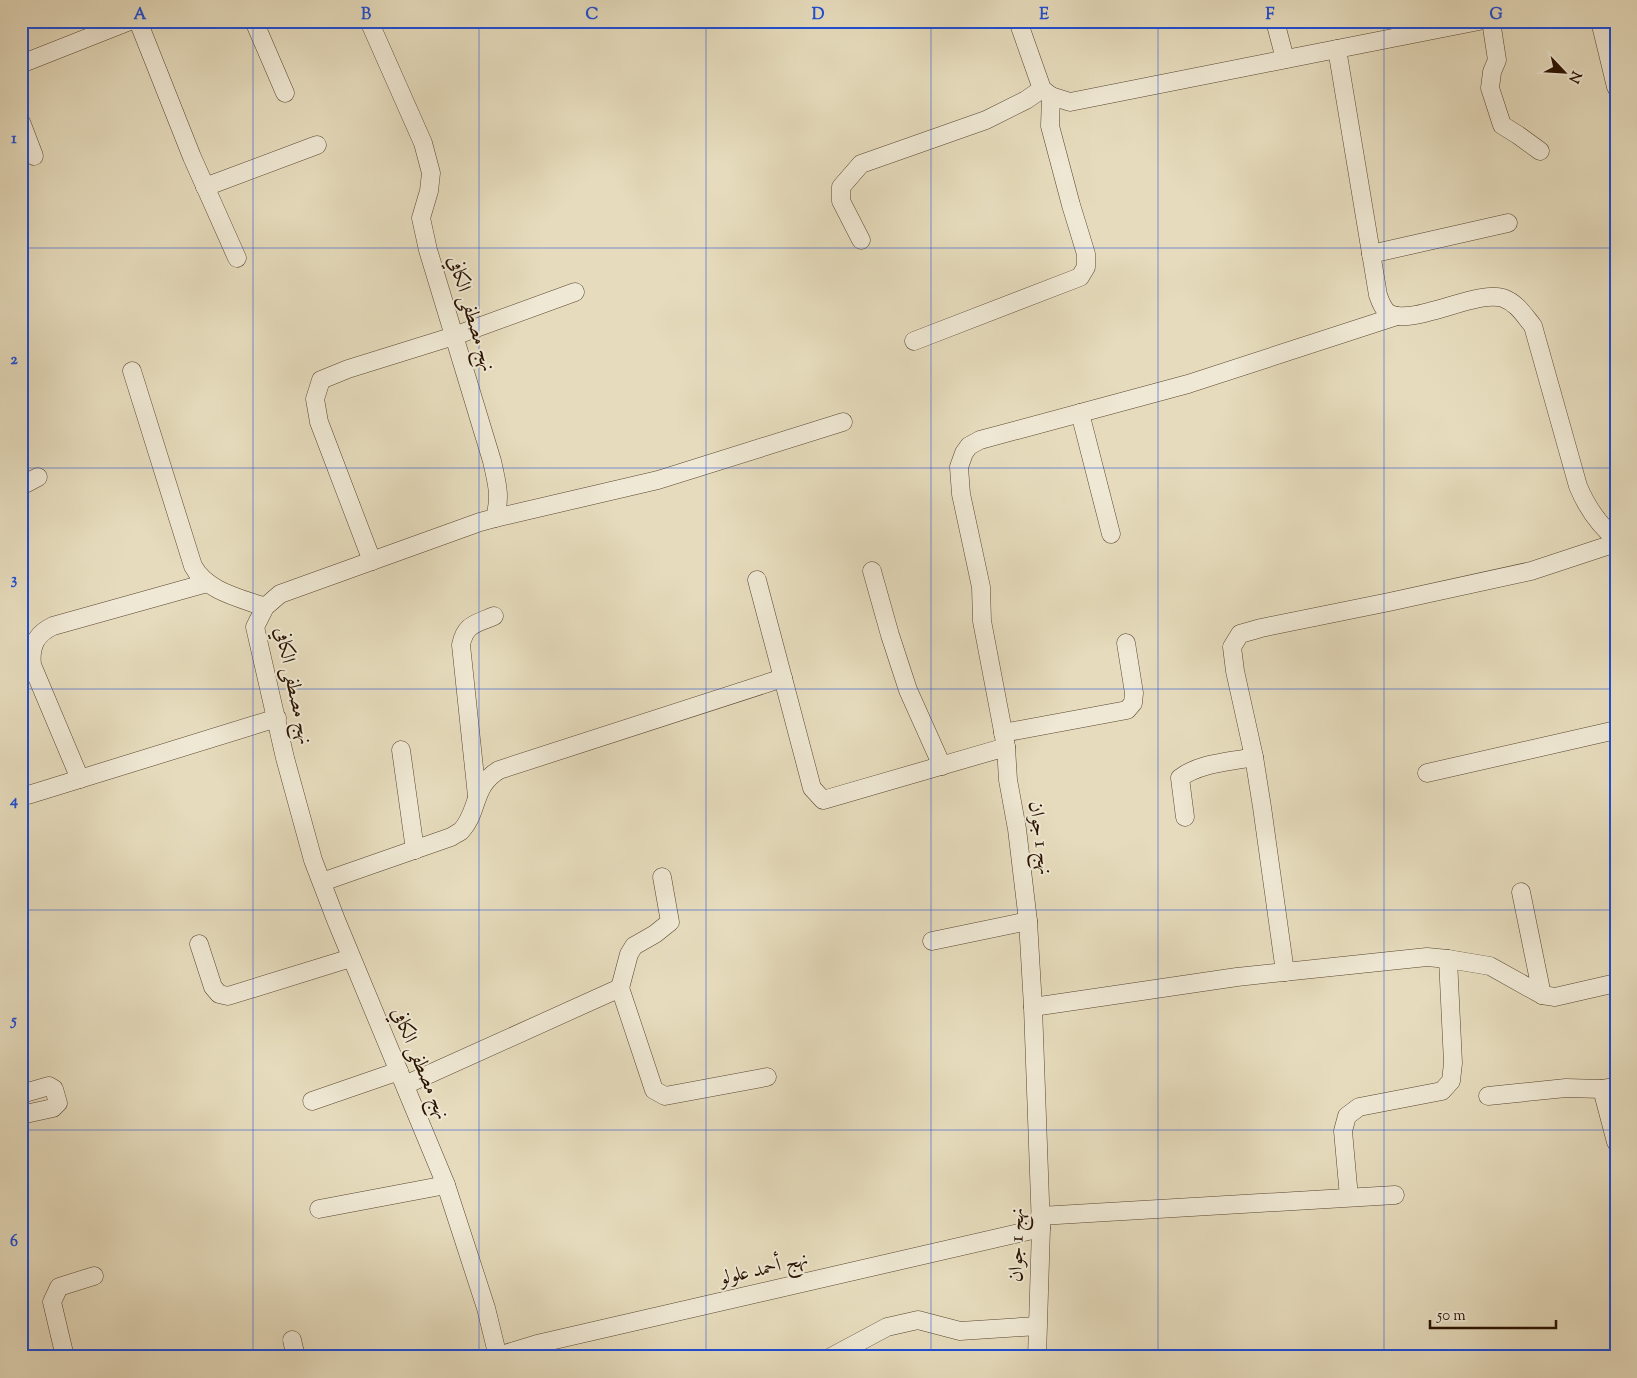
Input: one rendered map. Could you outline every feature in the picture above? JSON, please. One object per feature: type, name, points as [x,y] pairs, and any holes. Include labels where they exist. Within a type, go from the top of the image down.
[{"type":"street","points":[[21,64],[130,21]]},
{"type":"street","points":[[138,21],[237,258]]},
{"type":"street","points":[[254,21],[285,93]]},
{"type":"street","name":"نهج مصطفى الكافي","points":[[369,21],[423,144],[431,173],[429,191],[421,218],[428,250],[494,469],[499,493],[495,518],[280,594],[265,607],[255,627],[286,758],[313,860],[351,958],[446,1185],[486,1308],[498,1356]]},
{"type":"street","points":[[914,341],[1080,277],[1086,267],[1086,254],[1050,126],[1046,93],[1018,21]]},
{"type":"street","points":[[1275,21],[1285,59]]},
{"type":"street","points":[[1491,21],[1497,60],[1492,72],[1490,88],[1502,125],[1540,152]]},
{"type":"street","points":[[1600,21],[1616,86]]},
{"type":"street","points":[[861,240],[841,201],[841,188],[861,164],[986,120],[1026,100],[1046,93],[1070,102],[1472,22]]},
{"type":"street","points":[[1337,49],[1378,295],[1382,306],[1388,313],[1397,316]]},
{"type":"street","points":[[21,122],[34,156]]},
{"type":"street","points":[[206,187],[317,145]]},
{"type":"street","points":[[1371,254],[1508,223]]},
{"type":"street","points":[[372,561],[319,422],[315,399],[321,380],[348,369],[454,336],[575,292]]},
{"type":"street","name":"نهج 1 جوان","points":[[1037,1357],[1040,1222],[1034,1007],[1028,921],[1004,740],[982,620],[981,588],[961,494],[959,467],[964,453],[969,446],[980,440],[1188,384],[1397,316],[1413,316],[1487,297],[1502,297],[1518,306],[1533,326],[1578,486],[1586,505],[1604,528],[1616,539]]},
{"type":"street","points":[[132,372],[193,566],[198,575],[218,589],[265,607]]},
{"type":"street","points":[[1080,413],[1111,534]]},
{"type":"street","points":[[495,518],[658,480],[843,422]]},
{"type":"street","points":[[21,486],[38,477]]},
{"type":"street","points":[[1285,972],[1254,758],[1235,671],[1232,646],[1240,634],[1531,571],[1616,544]]},
{"type":"street","points":[[872,571],[908,690],[942,766]]},
{"type":"street","points":[[757,580],[812,788],[823,800],[942,766],[1004,740],[1127,710],[1133,703],[1134,693],[1126,643]]},
{"type":"street","points":[[80,779],[32,665],[32,645],[37,636],[53,626],[207,583]]},
{"type":"street","points":[[478,797],[461,645],[463,635],[468,627],[494,616]]},
{"type":"street","points":[[322,882],[451,838],[461,831],[467,821],[482,784],[489,776],[499,770],[783,678]]},
{"type":"street","points":[[28,795],[277,718]]},
{"type":"street","points":[[1427,773],[1616,730]]},
{"type":"street","points":[[401,750],[415,850]]},
{"type":"street","points":[[1185,817],[1180,778],[1187,772],[1254,758]]},
{"type":"street","points":[[662,877],[670,922],[655,934],[634,946],[629,954],[620,988],[654,1090],[665,1096],[767,1077]]},
{"type":"street","points":[[1521,892],[1542,995]]},
{"type":"street","points":[[932,941],[1028,921]]},
{"type":"street","points":[[200,944],[213,987],[219,994],[228,996],[351,958]]},
{"type":"street","points":[[1034,1007],[1237,977],[1427,957],[1490,966],[1542,995],[1555,997],[1616,983]]},
{"type":"street","points":[[1349,1197],[1343,1131],[1347,1116],[1359,1107],[1442,1091],[1451,1081],[1453,1063],[1448,959]]},
{"type":"street","points":[[312,1101],[402,1078],[620,988]]},
{"type":"street","points":[[21,1094],[49,1086],[54,1088],[58,1103],[53,1108],[21,1114]]},
{"type":"street","points":[[1488,1096],[1566,1088],[1609,1088],[1616,1142]]},
{"type":"street","points":[[319,1209],[446,1185]]},
{"type":"street","name":"نهج أحمد علولو","points":[[498,1356],[537,1344],[1040,1222],[1395,1194]]},
{"type":"street","points":[[65,1357],[52,1302],[58,1288],[94,1276]]},
{"type":"street","points":[[831,1357],[887,1328],[918,1320],[960,1331],[1037,1326]]}]
